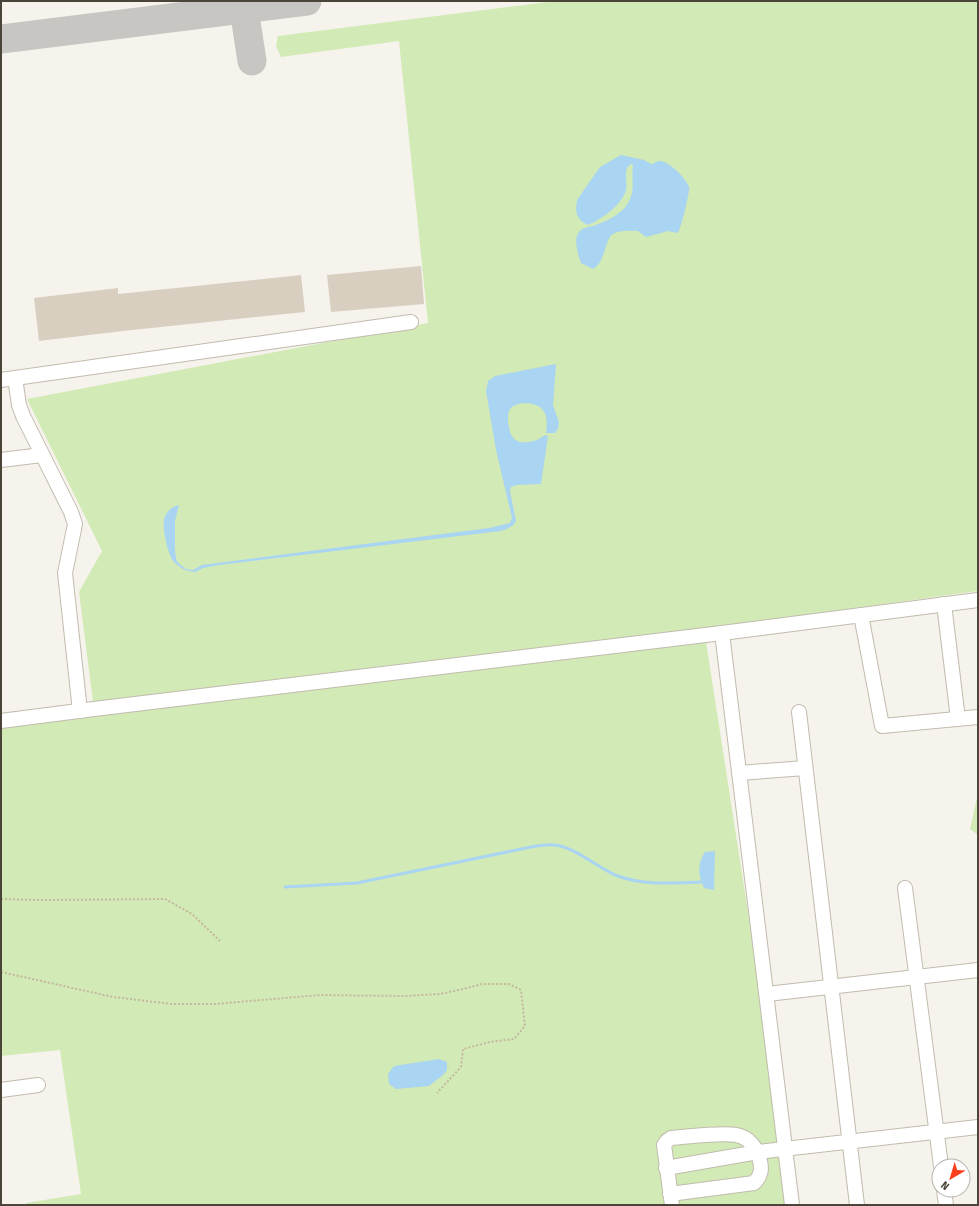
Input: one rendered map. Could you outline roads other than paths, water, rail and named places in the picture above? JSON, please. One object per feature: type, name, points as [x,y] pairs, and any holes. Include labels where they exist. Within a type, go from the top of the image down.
[{"type":"lane","points":[[1,380],[411,322]]},
{"type":"lane","points":[[15,378],[21,411],[71,512],[75,524],[65,572],[80,711]]},
{"type":"lane","points":[[1,460],[42,455]]},
{"type":"lane","points":[[1,721],[722,633],[978,600]]},
{"type":"lane","points":[[944,604],[958,719]]},
{"type":"lane","points":[[861,615],[882,726],[978,717]]},
{"type":"lane","points":[[722,633],[792,1205]]},
{"type":"lane","points":[[799,712],[857,1205]]},
{"type":"lane","points":[[739,773],[805,768]]},
{"type":"lane","points":[[905,888],[940,1158]]},
{"type":"lane","points":[[767,994],[978,970]]},
{"type":"lane","points":[[1,1090],[38,1086]]},
{"type":"lane","points":[[666,1168],[758,1152],[978,1127]]},
{"type":"lane","points":[[720,1134],[736,1135],[747,1140],[758,1152],[762,1170],[758,1179],[754,1182],[671,1200],[664,1145],[671,1138],[720,1134]]},
{"type":"water","points":[[621,155],[644,160],[651,164],[658,161],[663,161],[672,166],[689,187],[685,210],[678,233],[668,231],[646,237],[638,231],[626,231],[611,235],[601,260],[593,269],[581,263],[577,247],[577,235],[585,228],[609,219],[624,209],[630,199],[633,187],[633,165],[631,164],[628,166],[626,172],[626,190],[624,196],[611,211],[599,219],[588,225],[581,221],[577,215],[577,200],[600,167]]},
{"type":"water","points":[[556,364],[553,405],[559,422],[558,429],[555,433],[546,433],[547,423],[544,411],[535,405],[526,403],[513,406],[509,412],[509,429],[515,439],[528,442],[542,438],[545,435],[548,436],[541,484],[517,485],[511,487],[510,491],[516,521],[510,527],[501,531],[219,565],[203,568],[195,572],[182,568],[172,560],[166,542],[164,519],[170,510],[179,505],[175,521],[175,552],[177,562],[186,569],[193,570],[202,565],[489,528],[510,523],[512,518],[496,450],[486,391],[488,381],[495,376]]},
{"type":"water","points":[[715,851],[714,890],[704,888],[700,879],[699,870],[702,856],[705,852]]},
{"type":"water","points":[[439,1059],[447,1062],[447,1070],[429,1086],[396,1089],[389,1084],[388,1074],[394,1066]]},
{"type":"waterway","points":[[285,887],[357,883],[536,846],[550,845],[561,846],[569,849],[615,875],[636,881],[658,883],[701,882]]}]
